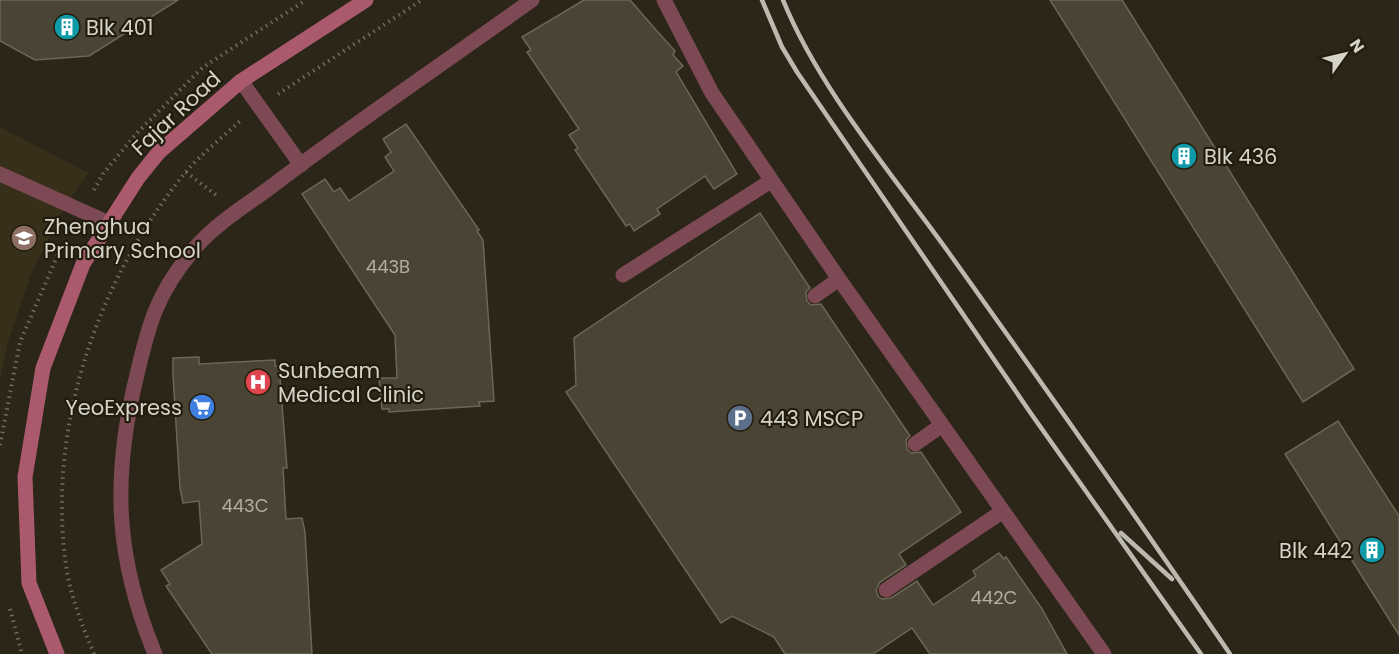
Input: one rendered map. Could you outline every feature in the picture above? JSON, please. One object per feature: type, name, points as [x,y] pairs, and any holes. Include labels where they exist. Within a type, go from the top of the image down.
[{"type":"street","name":"Fajar Road","points":[[57,654],[29,583],[25,477],[43,368],[83,264],[138,178],[159,152],[241,81],[366,0]]},
{"type":"lane","points":[[155,654],[132,586],[123,536],[120,458],[125,422],[146,330],[161,295],[197,246],[239,212],[532,0]]},
{"type":"lane","points":[[664,0],[706,84],[771,182],[1104,654]]},
{"type":"lane","points":[[241,81],[301,165]]},
{"type":"lane","points":[[0,174],[109,223]]},
{"type":"lane","points":[[623,275],[771,182]]},
{"type":"lane","points":[[815,296],[839,279]]},
{"type":"lane","points":[[915,444],[942,425]]},
{"type":"lane","points":[[886,590],[1003,511]]},
{"type":"path","points":[[94,654],[75,606],[67,573],[63,531],[64,473],[79,379],[106,298],[146,225],[186,172],[259,106],[422,0]]},
{"type":"path","points":[[186,172],[239,212]]},
{"type":"shaded area","name":"Zhenghua Primary School","points":[[0,127],[88,173],[66,205],[32,271],[8,342],[0,379]]},
{"type":"building","name":"Blk 401","points":[[0,0],[178,0],[89,56],[35,60],[0,41]]},
{"type":"building","points":[[584,0],[630,0],[675,51],[673,55],[683,66],[676,72],[737,174],[714,189],[705,176],[657,209],[660,214],[634,231],[630,224],[626,226],[575,150],[578,148],[569,135],[579,129],[527,52],[531,50],[522,37]]},
{"type":"building","name":"Blk 436","points":[[1050,0],[1122,0],[1354,369],[1303,402]]},
{"type":"building","points":[[406,124],[479,230],[477,231],[483,240],[494,401],[479,402],[480,406],[389,412],[389,409],[382,409],[379,378],[397,378],[395,335],[302,194],[325,179],[334,192],[340,188],[349,201],[394,171],[385,157],[391,152],[383,139]]},
{"type":"building","name":"443 MSCP","points":[[760,213],[810,288],[806,292],[807,301],[811,305],[821,304],[910,436],[906,440],[907,449],[911,453],[921,452],[961,512],[899,554],[906,565],[880,582],[876,590],[878,596],[882,599],[891,598],[917,581],[933,605],[976,576],[973,571],[999,553],[1004,559],[1006,557],[1042,609],[1067,654],[930,654],[912,628],[873,654],[785,654],[774,637],[732,616],[721,623],[566,392],[576,385],[574,338]]},
{"type":"building","points":[[199,357],[199,364],[275,360],[275,366],[279,366],[287,468],[283,468],[286,519],[302,518],[305,532],[312,654],[212,654],[166,586],[170,584],[161,570],[202,544],[199,501],[183,503],[180,488],[173,375],[173,358]]},
{"type":"building","name":"Blk 442","points":[[1338,421],[1399,516],[1399,635],[1285,454]]},
{"type":"railway","points":[[762,0],[782,47],[797,72],[1032,415],[1201,654]]},
{"type":"railway","points":[[783,0],[816,66],[858,131],[949,253],[1230,654]]},
{"type":"railway","points":[[1121,533],[1172,579]]},
{"type":"place","name":"Blk 401","points":[[67,27]]},
{"type":"place","name":"Blk 436","points":[[1184,156]]},
{"type":"place","name":"Zhenghua Primary School","points":[[24,238]]},
{"type":"place","name":"Sunbeam Medical Clinic","points":[[258,382]]},
{"type":"place","name":"YeoExpress","points":[[202,407]]},
{"type":"place","name":"443 MSCP","points":[[740,418]]},
{"type":"place","name":"Blk 442","points":[[1372,550]]}]
